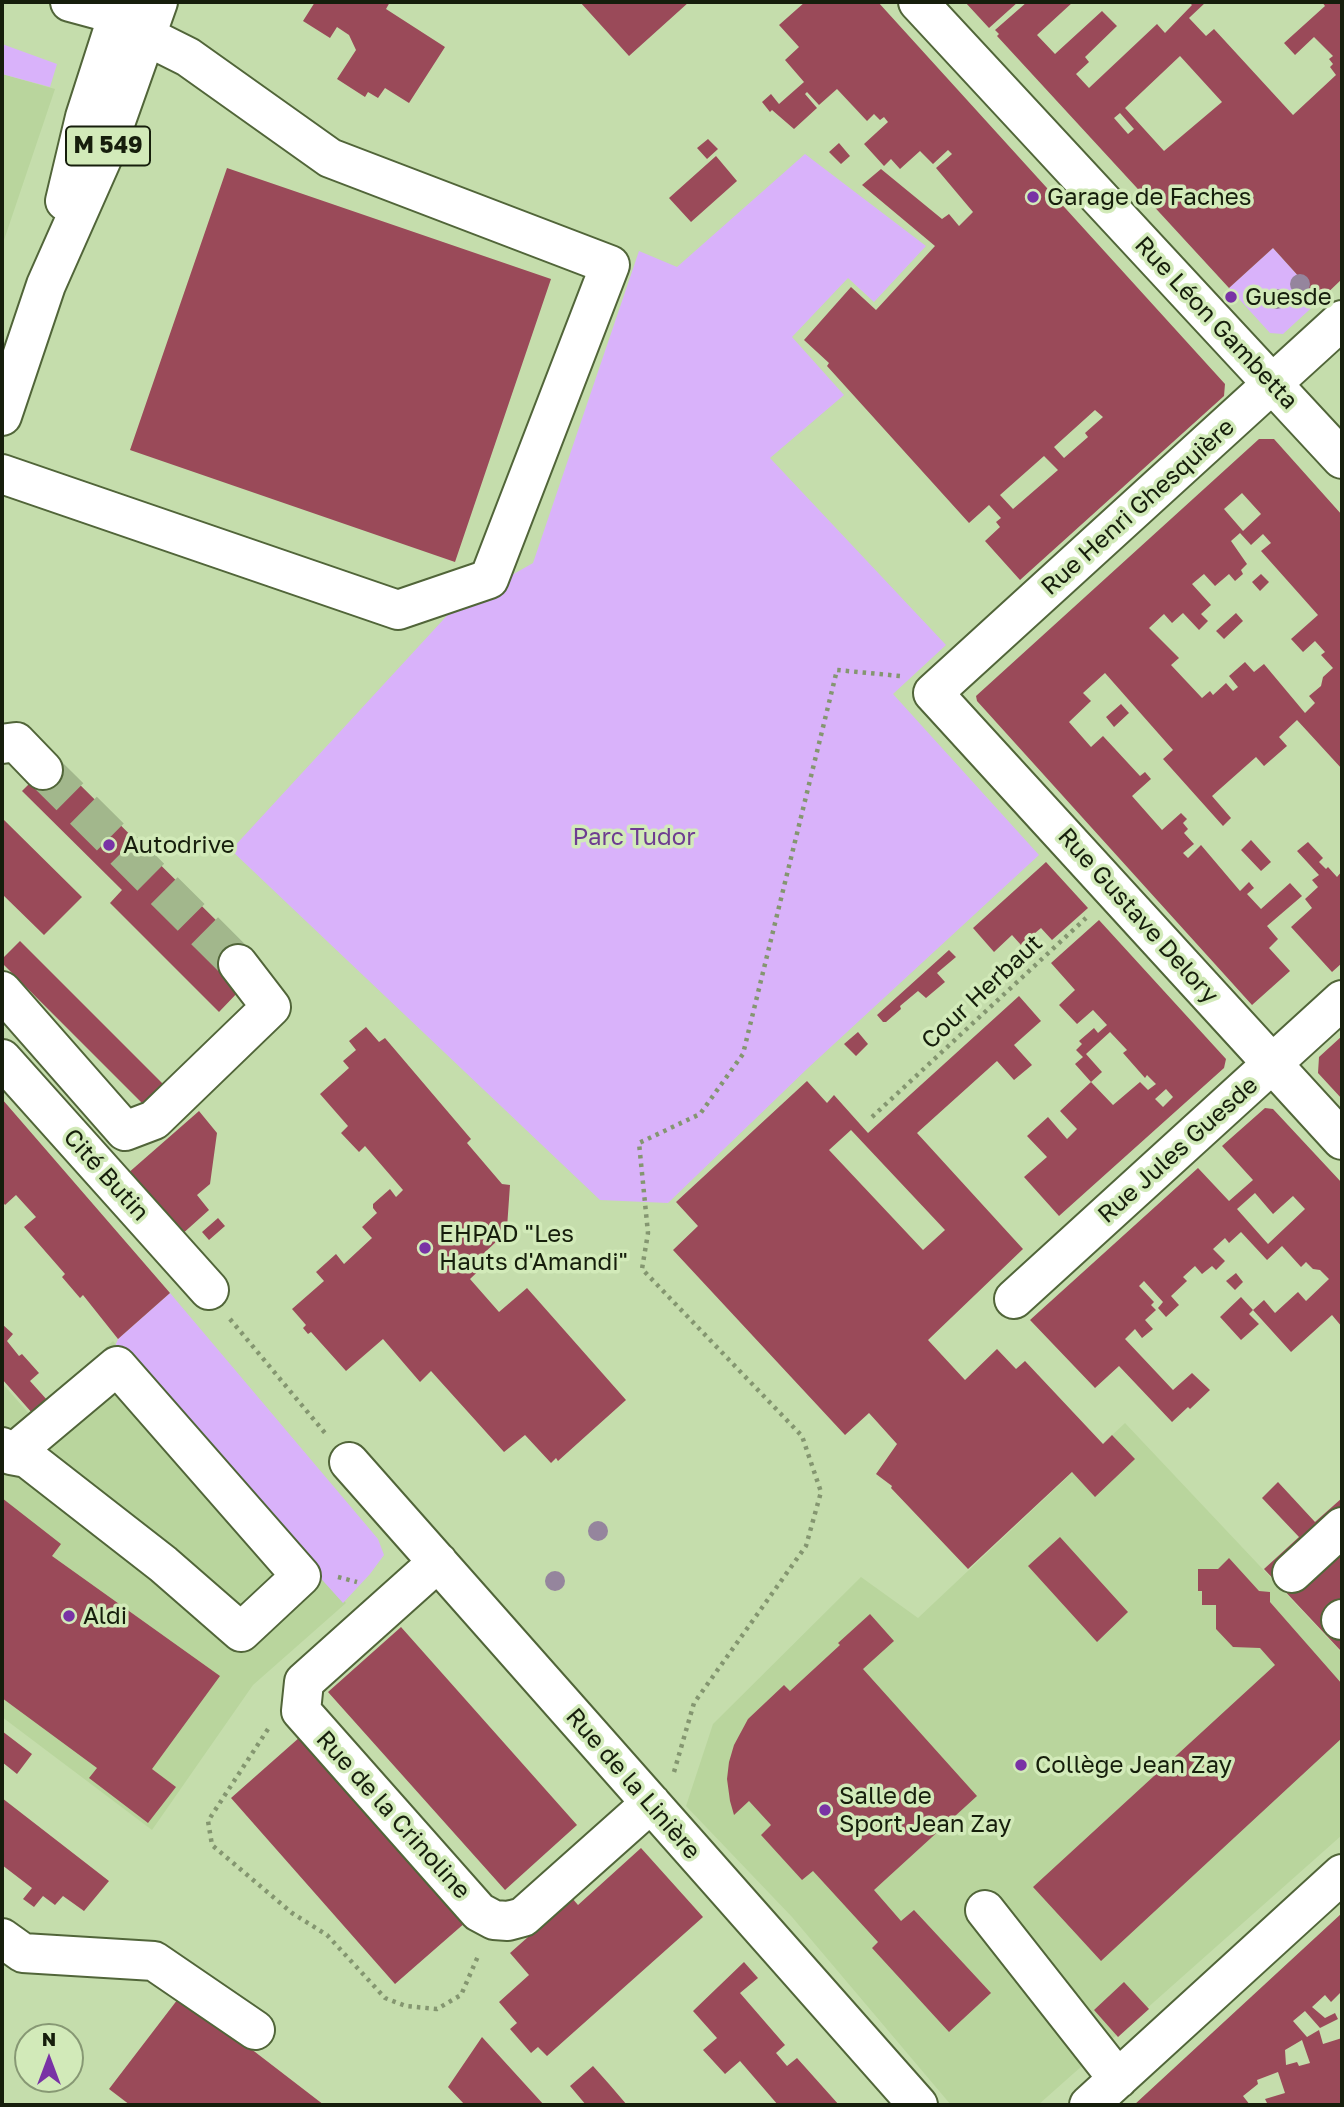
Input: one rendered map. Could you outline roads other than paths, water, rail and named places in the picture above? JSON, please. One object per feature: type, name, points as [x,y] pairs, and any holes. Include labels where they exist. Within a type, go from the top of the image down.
[{"type":"street","points":[[2,474],[398,610],[489,579],[610,265],[330,158],[188,57],[136,14],[70,2]]},
{"type":"street","name":"Rue Léon Gambetta","points":[[918,2],[1342,459]]},
{"type":"street","name":"M 549","points":[[2,416],[46,285],[85,117],[136,14]]},
{"type":"street","name":"Rue Henri Ghesquière","points":[[922,685],[1273,384],[1342,320]]},
{"type":"street","name":"Rue Gustave Delory","points":[[922,685],[1342,1140]]},
{"type":"street","points":[[2,744],[16,742],[43,769]]},
{"type":"street","points":[[2,991],[125,1131],[154,1120],[271,1007],[238,964]]},
{"type":"street","name":"Rue Jules Guesde","points":[[1014,1299],[1342,1000]]},
{"type":"street","name":"Cité Butin","points":[[2,1059],[209,1290]]},
{"type":"street","points":[[117,1366],[301,1576],[241,1632],[163,1564],[27,1458],[6,1451],[117,1366]]},
{"type":"street","name":"Rue de la Linière","points":[[349,1462],[918,2105]]},
{"type":"street","points":[[1292,1573],[1342,1527]]},
{"type":"street","name":"Rue de la Crinoline","points":[[438,1562],[304,1682],[301,1711],[479,1912],[494,1920],[508,1921],[523,1917],[650,1803]]},
{"type":"street","points":[[1089,2105],[1342,1874]]},
{"type":"street","points":[[985,1910],[1118,2079]]},
{"type":"street","points":[[2,1938],[23,1953],[154,1961],[255,2030]]},
{"type":"tunnel","points":[[43,770],[238,964]]},
{"type":"place","name":"Garage de Faches","points":[[1033,197]]},
{"type":"place","name":"Guesde","points":[[1231,297]]},
{"type":"place","name":"Autodrive","points":[[109,845]]},
{"type":"place","name":"EHPAD \"Les Hauts d'Amandi\"","points":[[425,1248]]},
{"type":"place","name":"Aldi","points":[[69,1616]]},
{"type":"place","name":"Collège Jean Zay","points":[[1021,1765]]},
{"type":"place","name":"Salle de Sport Jean Zay","points":[[825,1810]]},
{"type":"park label","name":"Parc Tudor","points":[[634,837]]}]
